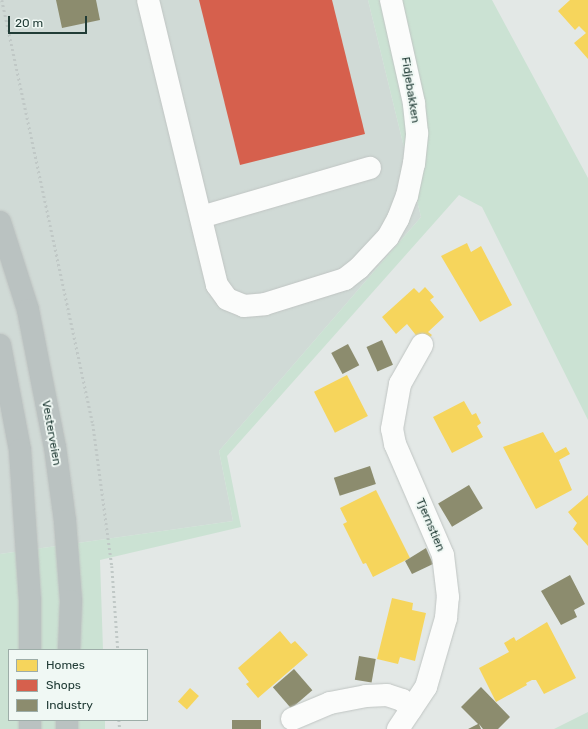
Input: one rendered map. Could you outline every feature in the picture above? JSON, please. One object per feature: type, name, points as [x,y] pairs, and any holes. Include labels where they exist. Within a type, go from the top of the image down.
[{"type":"highway","name":"Vesterveien","points":[[0,222],[28,310],[55,447],[65,521],[71,601],[69,649]]},
{"type":"highway","points":[[0,345],[20,450],[30,600],[30,649]]},
{"type":"street","name":"Fidjebakken","points":[[148,0],[217,285],[227,299],[244,306],[265,304],[345,278],[359,268],[388,237],[408,196],[414,164],[417,133],[414,103],[391,0]]},
{"type":"street","points":[[201,217],[370,168]]},
{"type":"street","name":"Tjernstien","points":[[398,729],[426,687],[446,618],[448,597],[443,555],[395,444],[392,429],[400,384],[422,345]]},
{"type":"street","points":[[292,719],[330,703],[366,696],[387,696],[402,700],[411,709]]},
{"type":"path","points":[[2,0],[93,424],[112,566],[118,649]]},
{"type":"shaded area","points":[[0,0],[368,0],[421,217],[219,451],[233,521],[0,554]]},
{"type":"green space","points":[[368,0],[492,0],[588,178],[588,420],[482,207],[459,195],[227,456],[241,527],[100,560],[103,649],[8,649],[8,721],[105,721],[105,729],[0,729],[0,554],[233,521],[219,451],[421,217]]},
{"type":"green space","points":[[588,712],[588,729],[554,729]]},
{"type":"building: Homes","points":[[570,0],[588,0],[588,59],[574,43],[586,33],[579,26],[575,30],[558,11]]},
{"type":"building: Homes","points":[[467,243],[471,252],[481,246],[512,305],[480,322],[441,256]]},
{"type":"building: Homes","points":[[425,287],[434,297],[430,300],[444,317],[428,332],[432,335],[426,341],[419,339],[407,324],[396,334],[382,317],[414,288],[419,293]]},
{"type":"building: Homes","points":[[347,375],[368,416],[335,433],[314,392]]},
{"type":"building: Homes","points":[[464,401],[472,415],[476,413],[481,423],[477,426],[483,437],[452,453],[433,417]]},
{"type":"building: Homes","points":[[543,432],[555,453],[566,447],[570,454],[559,460],[572,490],[536,509],[503,447]]},
{"type":"building: Homes","points":[[376,490],[410,558],[373,577],[366,563],[363,564],[343,524],[347,522],[340,508]]},
{"type":"building: Homes","points":[[588,495],[588,546],[573,529],[577,523],[568,512]]},
{"type":"building: Homes","points":[[392,598],[413,603],[412,610],[426,613],[415,661],[400,657],[398,664],[377,659]]},
{"type":"building: Homes","points":[[547,622],[576,678],[544,694],[536,680],[532,680],[526,683],[527,685],[496,702],[479,668],[509,652],[504,643],[514,637],[516,641]]},
{"type":"building: Homes","points":[[280,631],[291,644],[295,641],[308,655],[258,698],[246,684],[249,682],[238,668]]},
{"type":"building: Homes","points":[[190,688],[199,696],[187,709],[178,701]]},
{"type":"building: Shops","points":[[199,0],[332,0],[365,134],[240,165]]},
{"type":"building: Industry","points":[[56,0],[96,0],[100,20],[62,28]]},
{"type":"building: Industry","points":[[382,340],[393,365],[377,372],[366,347]]},
{"type":"building: Industry","points":[[348,344],[359,365],[342,374],[331,353]]},
{"type":"building: Industry","points":[[370,466],[376,484],[340,496],[334,478]]},
{"type":"building: Industry","points":[[469,485],[483,508],[452,527],[438,504]]},
{"type":"building: Industry","points":[[426,548],[433,564],[412,574],[405,561]]},
{"type":"building: Industry","points":[[570,575],[585,604],[574,610],[577,617],[561,625],[541,591]]},
{"type":"building: Industry","points":[[359,656],[376,659],[372,683],[355,680]]},
{"type":"building: Industry","points":[[294,669],[312,690],[291,709],[273,687]]},
{"type":"building: Industry","points":[[481,687],[510,717],[498,729],[483,729],[479,724],[481,729],[468,729],[478,724],[461,707]]},
{"type":"building: Industry","points":[[232,720],[261,720],[261,729],[232,729]]}]
